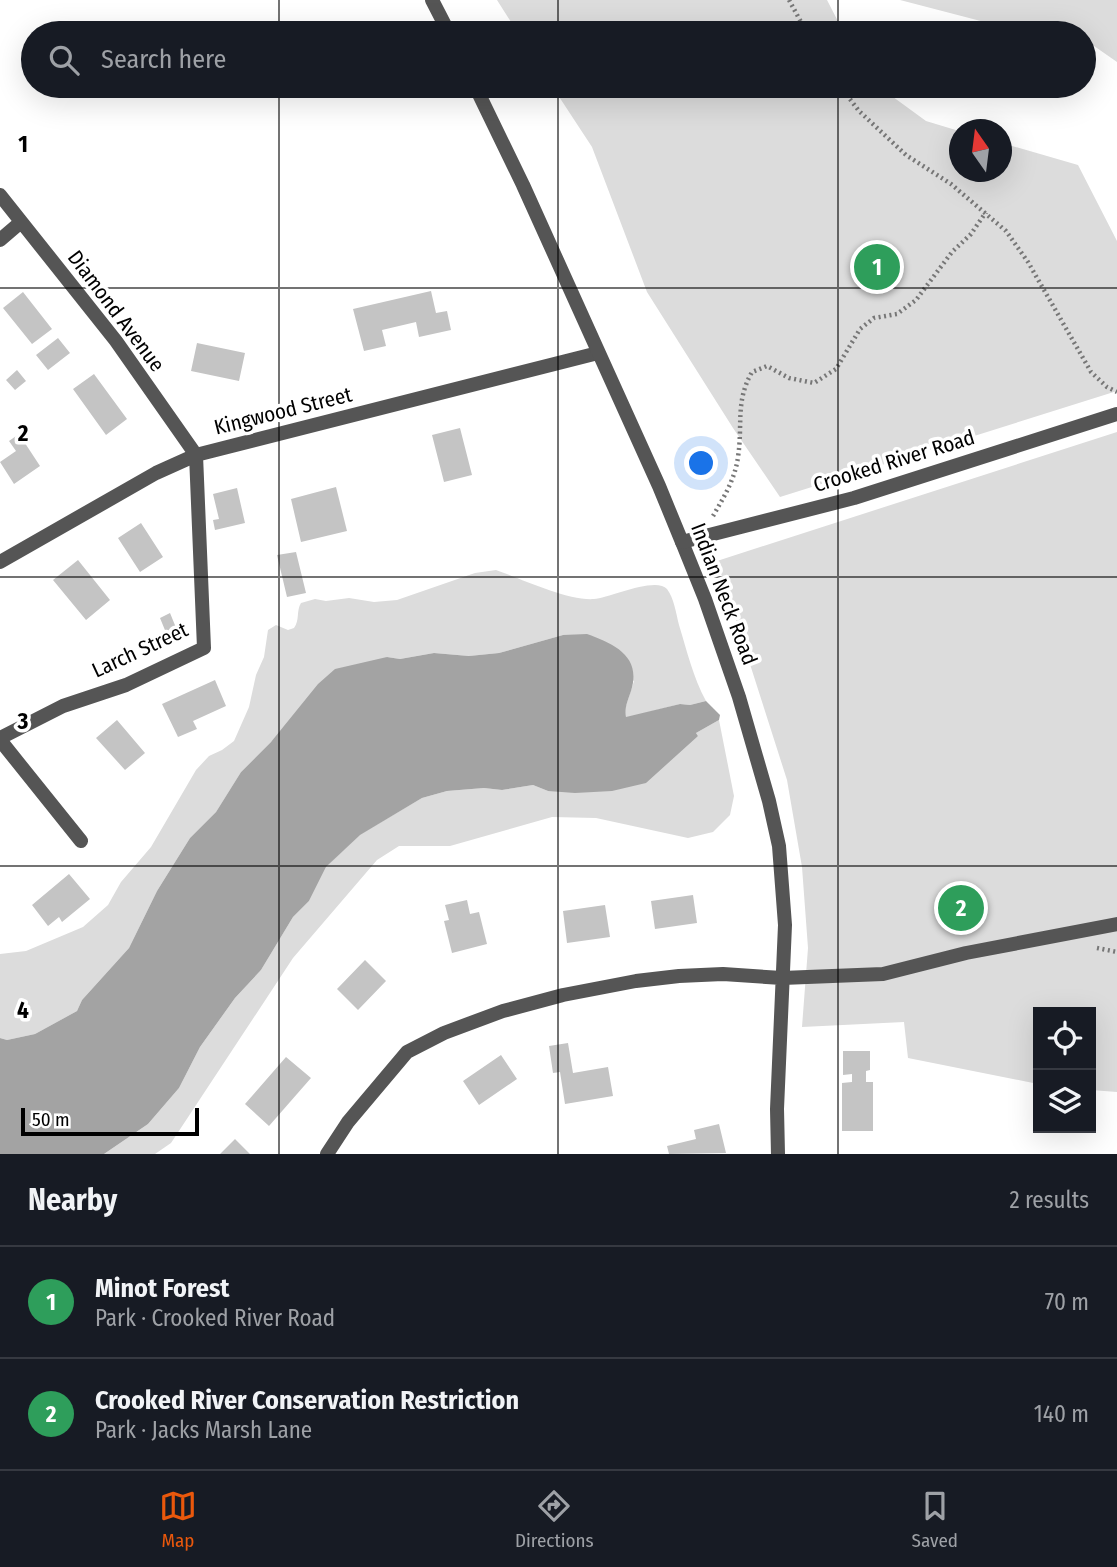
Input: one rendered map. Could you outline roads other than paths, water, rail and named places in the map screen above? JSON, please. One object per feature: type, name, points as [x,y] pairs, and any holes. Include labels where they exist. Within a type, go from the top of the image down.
[{"type":"street","points":[[432,0],[443,21]]},
{"type":"street","name":"Indian Neck Road","points":[[481,98],[523,185],[682,542],[726,656],[775,824],[785,899],[778,1154]]},
{"type":"street","name":"Diamond Avenue","points":[[0,195],[116,341],[196,456]]},
{"type":"street","points":[[0,240],[21,222]]},
{"type":"street","name":"Kingwood Street","points":[[0,562],[156,472],[196,456],[598,352]]},
{"type":"street","name":"Crooked River Road","points":[[682,542],[854,498],[1117,414]]},
{"type":"street","name":"Larch Street","points":[[0,739],[63,706],[126,685],[204,648],[196,456]]},
{"type":"street","points":[[0,739],[81,841]]},
{"type":"street","points":[[327,1154],[348,1122],[407,1052],[463,1024],[533,1002],[636,981],[712,974],[782,978],[895,972],[966,953],[1117,924]]},
{"type":"place","name":"Minot Forest","points":[[877,267]]},
{"type":"place","name":"Crooked River Conservation Restriction","points":[[961,908]]}]
